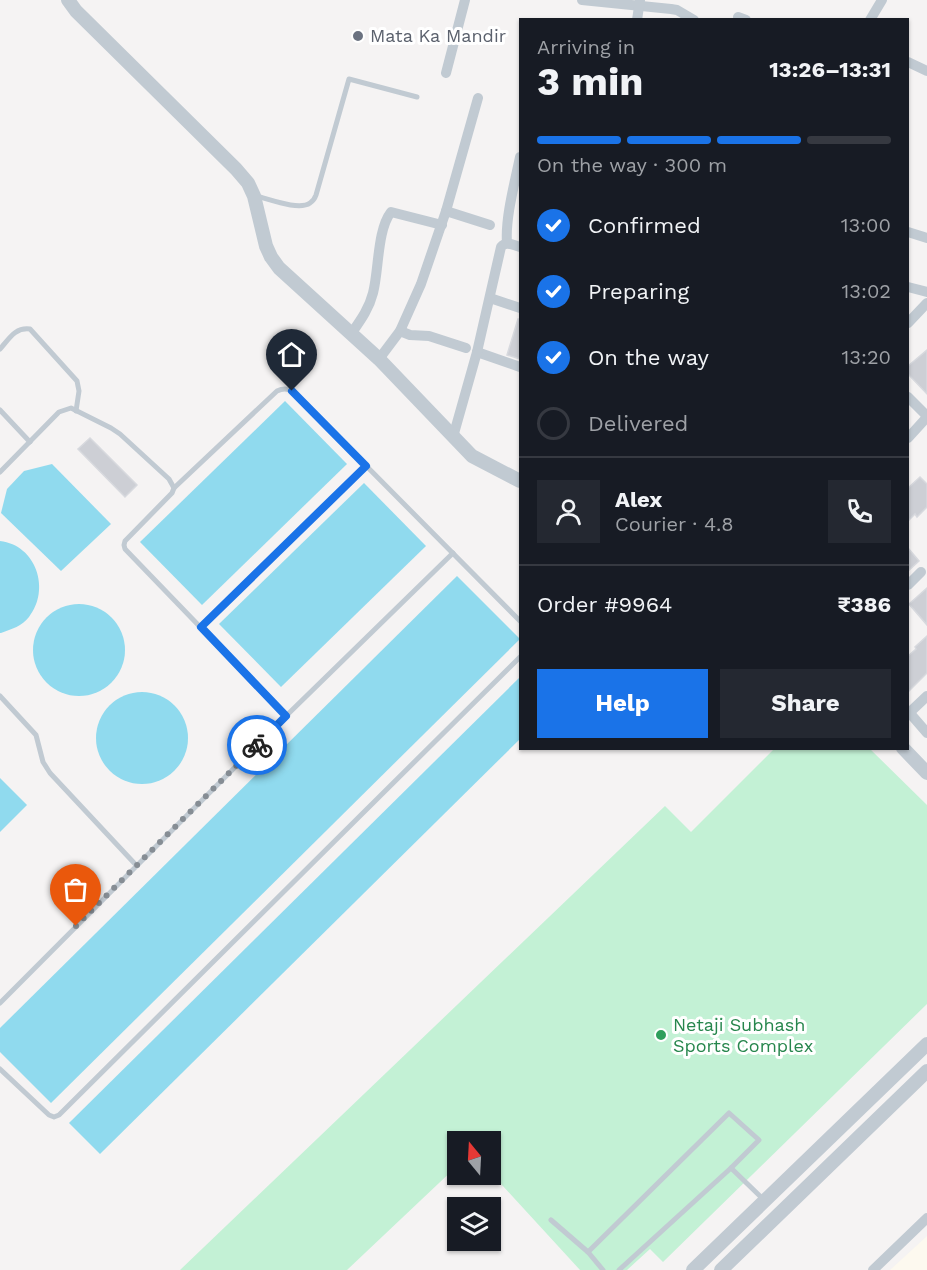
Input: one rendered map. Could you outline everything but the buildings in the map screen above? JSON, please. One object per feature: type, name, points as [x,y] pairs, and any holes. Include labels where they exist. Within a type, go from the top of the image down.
[{"type":"street","points":[[68,0],[76,11],[248,183],[254,196],[266,246],[279,268],[379,359],[472,456],[519,480]]},
{"type":"street","points":[[446,73],[465,0]]},
{"type":"street","points":[[582,0],[639,3],[677,10],[691,18]]},
{"type":"street","points":[[871,18],[882,0]]},
{"type":"street","points":[[637,18],[639,3]]},
{"type":"street","points":[[909,62],[927,71]]},
{"type":"street","points":[[379,359],[399,332],[421,284],[442,225],[478,98]]},
{"type":"street","points":[[507,243],[506,234],[515,208],[519,168]]},
{"type":"street","points":[[446,211],[490,225]]},
{"type":"street","points":[[351,334],[366,312],[373,292],[383,229],[390,212],[442,225]]},
{"type":"street","points":[[909,232],[927,238]]},
{"type":"street","points":[[507,243],[519,247]]},
{"type":"street","points":[[453,437],[477,352],[501,247],[507,243]]},
{"type":"street","points":[[909,287],[927,292]]},
{"type":"street","points":[[490,298],[519,308]]},
{"type":"street","points":[[909,322],[927,303]]},
{"type":"street","points":[[399,332],[429,336],[466,348]]},
{"type":"street","points":[[477,352],[519,367]]},
{"type":"street","points":[[909,398],[927,417],[909,437]]},
{"type":"street","points":[[909,584],[921,572]]},
{"type":"street","points":[[909,711],[927,696]]},
{"type":"street","points":[[909,713],[927,733]]},
{"type":"street","points":[[905,750],[927,773]]},
{"type":"street","points":[[693,1270],[927,1044]]},
{"type":"street","points":[[721,1270],[927,1071]]},
{"type":"street","points":[[873,1270],[927,1218]]},
{"type":"lane","points":[[254,196],[294,206],[307,205],[312,202],[316,195],[349,79],[417,97]]},
{"type":"lane","points":[[0,349],[15,331],[23,328],[30,329],[77,381],[79,391],[76,411]]},
{"type":"lane","points":[[286,716],[127,553],[123,545],[172,493],[174,488],[282,388],[292,391],[519,620]]},
{"type":"lane","points":[[0,472],[59,412],[71,408],[120,434],[170,479],[174,488]]},
{"type":"lane","points":[[0,410],[30,442]]},
{"type":"lane","points":[[201,627],[366,466]]},
{"type":"lane","points":[[0,1003],[136,865],[453,553]]},
{"type":"lane","points":[[0,1069],[49,1114],[54,1117],[59,1115],[519,658]]},
{"type":"lane","points":[[0,696],[36,735],[43,762],[50,773],[136,865]]},
{"type":"lane","points":[[588,1252],[729,1113],[759,1140],[619,1270]]},
{"type":"lane","points":[[731,1168],[765,1201]]},
{"type":"lane","points":[[551,1220],[588,1252],[603,1270]]},
{"type":"shaded area","points":[[927,1236],[927,1270],[890,1270]]},
{"type":"green space","name":"Netaji Subhash Sports Complex","points":[[773,750],[871,750],[927,805],[927,1004],[663,1262],[650,1249],[627,1270],[580,1270],[501,1184],[501,1131],[447,1131],[447,1175],[347,1270],[180,1270],[665,806],[691,832]]},
{"type":"water","points":[[285,401],[347,464],[202,605],[140,542]]},
{"type":"water","points":[[52,464],[111,524],[61,571],[1,513],[7,489],[24,471]]},
{"type":"water","points":[[364,483],[426,546],[281,687],[219,624]]},
{"type":"water","points":[[0,541],[12,544],[31,559],[39,582],[36,606],[29,617],[13,629],[1,633],[0,633]]},
{"type":"water","points":[[457,576],[519,638],[51,1103],[0,1052],[0,1028]]},
{"type":"water","points":[[70,604],[88,604],[105,611],[118,624],[125,641],[125,659],[118,676],[105,689],[88,696],[70,696],[53,689],[40,676],[33,659],[33,641],[40,624],[53,611]]},
{"type":"water","points":[[519,678],[519,740],[100,1154],[69,1123]]},
{"type":"water","points":[[133,692],[151,692],[168,699],[181,712],[188,729],[188,747],[181,764],[168,777],[151,784],[133,784],[116,777],[103,764],[96,747],[96,729],[103,712],[116,699]]},
{"type":"water","points":[[0,778],[27,805],[0,832]]},
{"type":"way so far","points":[[76,926],[257,745]]},
{"type":"place","name":"Mata Ka Mandir","points":[[358,36]]},
{"type":"place","name":"Netaji Subhash Sports Complex","points":[[661,1035]]},
{"type":"route","points":[[257,745],[286,716],[201,627],[366,466],[292,391]]}]
